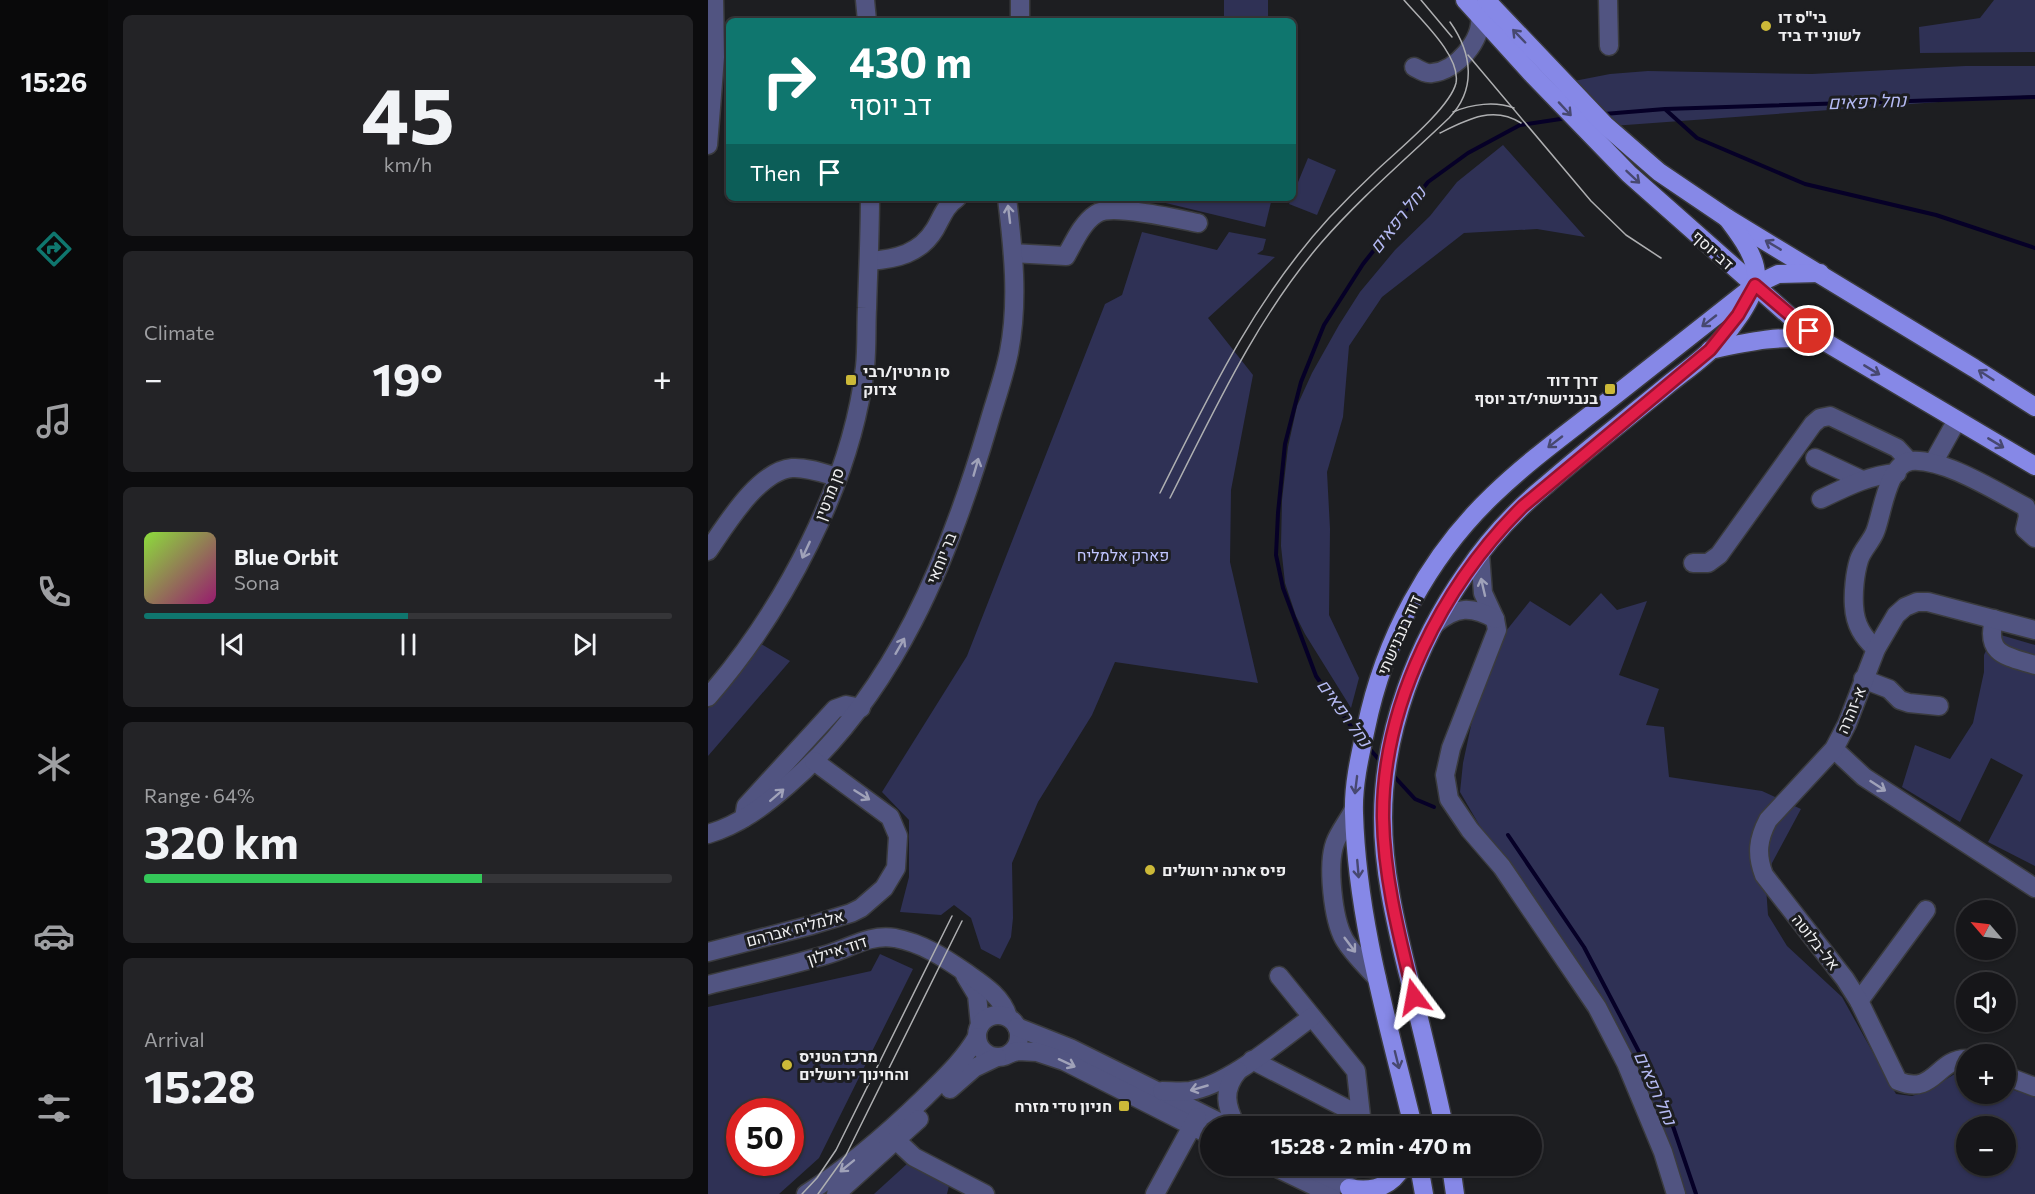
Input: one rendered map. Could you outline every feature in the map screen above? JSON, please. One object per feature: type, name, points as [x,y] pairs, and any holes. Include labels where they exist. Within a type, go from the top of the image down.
[{"type":"main road","name":"דב יוסף","points":[[1465,0],[1483,8],[1598,131],[1629,174],[1794,320],[1822,340],[2035,466]]},
{"type":"main road","name":"דב יוסף","points":[[1483,8],[1508,49],[1546,77]]},
{"type":"main road","name":"דב יוסף","points":[[1598,131],[1727,218],[2035,407]]},
{"type":"main road","points":[[1727,218],[1750,256],[1755,270],[1755,285]]},
{"type":"main road","name":"דוד בנבנישתי","points":[[1411,1116],[1362,912],[1353,811],[1358,768],[1368,718],[1386,658],[1409,606],[1442,554],[1466,524],[1492,496],[1528,464],[1755,285],[1779,274],[1820,273]]},
{"type":"main road","name":"דוד בנבנישתי","points":[[1441,1116],[1399,934],[1385,847],[1383,818],[1392,743],[1412,673],[1435,624],[1465,574],[1501,528],[1544,487],[1710,350],[1738,315],[1755,285]]},
{"type":"main road","points":[[1710,350],[1776,338],[1804,337],[1822,340]]},
{"type":"main road","points":[[1357,1191],[1379,1188],[1390,1182],[1395,1176]]},
{"type":"main road","points":[[1421,1176],[1424,1194]]},
{"type":"main road","points":[[1452,1176],[1455,1194]]},
{"type":"street","points":[[708,145],[715,57],[714,0]]},
{"type":"street","points":[[865,0],[867,18]]},
{"type":"street","points":[[1020,0],[1020,18]]},
{"type":"street","points":[[1608,0],[1609,46]]},
{"type":"street","points":[[1414,67],[1425,72],[1437,72],[1453,63],[1471,47],[1479,31],[1483,8]]},
{"type":"street","points":[[1471,47],[1488,42],[1508,49]]},
{"type":"street","name":"סן מרטין","points":[[708,697],[755,637],[792,580],[837,477],[858,408],[865,367],[870,201]]},
{"type":"street","points":[[868,261],[901,257],[913,251],[926,241],[953,201]]},
{"type":"street","name":"בר יוחאי","points":[[708,834],[744,819],[768,803],[814,761],[861,708],[886,670],[915,618],[944,554],[972,480],[1009,351],[1013,298],[1013,253],[1007,201]]},
{"type":"street","points":[[1013,253],[1066,256],[1083,227],[1097,213],[1114,209],[1198,223]]},
{"type":"street","points":[[1693,563],[1708,563],[1719,555],[1808,424],[1820,418],[1830,416],[1897,448],[1903,467]]},
{"type":"street","points":[[1933,463],[1957,420]]},
{"type":"street","points":[[1815,458],[1862,480]]},
{"type":"street","points":[[1821,498],[1862,480],[1903,467],[1933,463],[1966,475],[2026,507],[2028,516],[2025,529],[2035,538]]},
{"type":"street","points":[[1876,649],[1864,638],[1857,626],[1854,606],[1855,584],[1859,560],[1875,531],[1888,486],[1903,467]]},
{"type":"street","points":[[708,550],[761,483],[776,473],[789,468],[804,468],[837,477]]},
{"type":"street","points":[[1480,554],[1484,593],[1497,630],[1450,748],[1445,775],[1449,799],[1470,830],[1502,867],[1597,1007],[1626,1064],[1663,1152],[1676,1194]]},
{"type":"street","name":"א-זהרה","points":[[2035,630],[1938,604],[1917,603],[1905,607],[1896,615],[1876,649],[1847,724],[1834,748],[1863,777],[2035,888]]},
{"type":"street","points":[[1435,624],[1444,616],[1470,609],[1480,611],[1495,619]]},
{"type":"street","points":[[1994,619],[1990,635],[1995,649],[2005,656],[2035,665]]},
{"type":"street","points":[[1863,679],[1889,689],[1900,700],[1909,704],[1939,706]]},
{"type":"street","points":[[744,819],[746,806],[835,709],[846,705],[861,708]]},
{"type":"street","name":"אל-בלוטה","points":[[1834,748],[1768,819],[1761,833],[1758,848],[1764,875],[1830,958],[1858,1001],[1898,1081],[1910,1086],[1925,1084],[1956,1059]]},
{"type":"street","name":"אלמליח אברהם","points":[[708,952],[851,913],[861,908],[884,888],[896,868],[898,836],[890,817],[814,761]]},
{"type":"street","points":[[1353,811],[1335,843],[1331,870],[1333,888],[1338,920],[1344,939],[1377,978]]},
{"type":"street","points":[[1858,1001],[1926,910]]},
{"type":"street","name":"דוד איילון","points":[[708,985],[831,953],[858,941],[882,937],[894,938],[925,947],[945,957],[997,997],[1013,1022]]},
{"type":"street","name":"דוד איילון","points":[[961,969],[977,996],[979,1031]]},
{"type":"street","points":[[1246,1064],[1361,1116],[1356,1071],[1279,976]]},
{"type":"street","points":[[806,1194],[832,1178],[900,1121],[963,1060],[979,1031],[990,1017],[1003,1015],[1013,1022],[1154,1090],[1200,1124]]},
{"type":"street","points":[[1154,1090],[1182,1092],[1218,1081],[1312,1017]]},
{"type":"street","points":[[836,1194],[897,1141],[966,1074],[1015,1048],[1019,1038],[1013,1022]]},
{"type":"street","points":[[979,1031],[978,1043],[986,1053],[1004,1055],[1026,1051],[1037,1052],[1064,1061],[1200,1120]]},
{"type":"street","points":[[1231,1116],[1226,1097],[1229,1084],[1246,1064]]},
{"type":"street","points":[[2016,1079],[2035,1086]]},
{"type":"street","points":[[1155,1194],[1196,1119]]},
{"type":"street","points":[[897,1141],[914,1157],[985,1194]]},
{"type":"street","points":[[1289,1176],[1311,1190],[1331,1194]]},
{"type":"street","points":[[1326,1176],[1357,1191]]},
{"type":"green space","points":[[1224,0],[1268,0],[1268,18],[1224,18]]},
{"type":"green space","points":[[1994,0],[2035,0],[2035,52],[1920,53],[1919,27],[1980,18]]},
{"type":"green space","points":[[1965,66],[2035,66],[2035,95],[1612,126],[1569,82],[1610,74],[1648,71],[1812,74]]},
{"type":"green space","points":[[1503,145],[1585,237],[1537,229],[1464,233],[1382,297],[1349,346],[1343,417],[1327,472],[1330,529],[1329,615],[1359,678],[1351,708],[1305,634],[1296,616],[1285,583],[1281,546],[1282,500],[1288,447],[1297,406],[1312,373],[1360,292],[1395,250],[1430,216],[1457,182]]},
{"type":"green space","points":[[1308,158],[1336,170],[1317,215],[1289,204],[1290,201],[1296,201],[1296,187]]},
{"type":"green space","points":[[1157,201],[1271,201],[1265,227]]},
{"type":"green space","name":"פארק אלמליח","points":[[1142,232],[1217,250],[1229,232],[1266,239],[1263,250],[1257,254],[1275,257],[1208,318],[1253,375],[1231,490],[1230,562],[1258,683],[1115,662],[1092,715],[1038,802],[1012,863],[1011,937],[1000,959],[981,949],[971,918],[954,905],[941,915],[900,912],[909,877],[909,820],[882,792],[967,656],[1105,304],[1122,295]]},
{"type":"green space","points":[[1601,593],[1617,610],[1647,601],[1619,675],[1659,689],[1646,725],[1664,727],[1669,777],[1762,791],[1801,809],[1772,863],[1766,887],[1768,915],[1787,946],[1842,997],[1896,1094],[1912,1096],[1927,1091],[1956,1073],[1956,1104],[2016,1104],[2016,1091],[2035,1095],[2035,1194],[1685,1194],[1676,1166],[1600,993],[1485,835],[1460,792],[1463,763],[1486,656],[1530,601],[1570,626]]},
{"type":"green space","points":[[1994,633],[2035,645],[2035,866],[1988,842],[2023,775],[1991,758],[1960,822],[1902,787],[1915,745],[1950,759],[1973,723],[1984,672],[1984,655]]},
{"type":"green space","points":[[761,644],[790,661],[708,756],[708,708]]},
{"type":"green space","name":"מרכז הטניס והחינוך ירושלים","points":[[880,954],[913,969],[819,1158],[804,1172],[804,1098],[726,1098],[726,1176],[799,1176],[779,1194],[708,1194],[708,1007],[871,971]]},
{"type":"green space","points":[[908,1163],[950,1182],[947,1194],[874,1194]]},
{"type":"waterway","name":"נחל רפאים","points":[[1604,114],[1665,109],[2035,97]]},
{"type":"waterway","points":[[1666,110],[1697,138],[1805,184],[1936,215],[2035,248]]},
{"type":"waterway","name":"נחל רפאים","points":[[1357,735],[1316,676],[1283,588],[1276,555],[1285,444],[1301,382],[1324,325],[1363,264],[1428,182],[1468,153],[1520,125],[1567,118]]},
{"type":"waterway","name":"נחל רפאים","points":[[1368,747],[1381,762]]},
{"type":"waterway","name":"נחל רפאים","points":[[1392,774],[1415,799],[1434,807]]},
{"type":"waterway","name":"נחל רפאים","points":[[1508,835],[1584,947],[1624,1023],[1664,1100],[1696,1194]]},
{"type":"tram line","points":[[1160,493],[1215,385],[1255,315],[1302,249],[1329,218],[1434,117],[1452,93],[1456,83],[1456,72],[1452,61],[1438,38],[1404,0]]},
{"type":"tram line","points":[[1421,0],[1452,37]]},
{"type":"tram line","points":[[1170,498],[1238,366],[1276,302],[1298,272],[1351,210],[1458,107],[1467,83],[1467,58],[1450,22]]},
{"type":"tram line","points":[[1468,55],[1591,201],[1626,235],[1661,258]]},
{"type":"tram line","points":[[1453,112],[1484,104],[1514,108]]},
{"type":"tram line","points":[[1440,133],[1480,116],[1500,115],[1521,123]]},
{"type":"tram line","points":[[802,1194],[817,1178],[836,1150],[952,916]]},
{"type":"tram line","points":[[818,1194],[846,1155],[962,921]]},
{"type":"place","name":"בי\"ס דו לשוני יד ביד","points":[[1766,26]]},
{"type":"place","name":"סן מרטין/רבי צדוק","points":[[851,380]]},
{"type":"place","name":"דרך דוד בנבנישתי/דב יוסף","points":[[1610,389]]},
{"type":"place","name":"פיס ארנה ירושלים","points":[[1150,870]]},
{"type":"place","name":"מרכז הטניס והחינוך ירושלים","points":[[787,1065]]},
{"type":"place","name":"חניון טדי מזרח","points":[[1124,1106]]},
{"type":"route","points":[[1414,997],[1392,904],[1383,818],[1387,770],[1403,699],[1412,673],[1435,624],[1465,574],[1501,528],[1544,487],[1710,350],[1727,332],[1748,301],[1755,285],[1809,331]]}]
